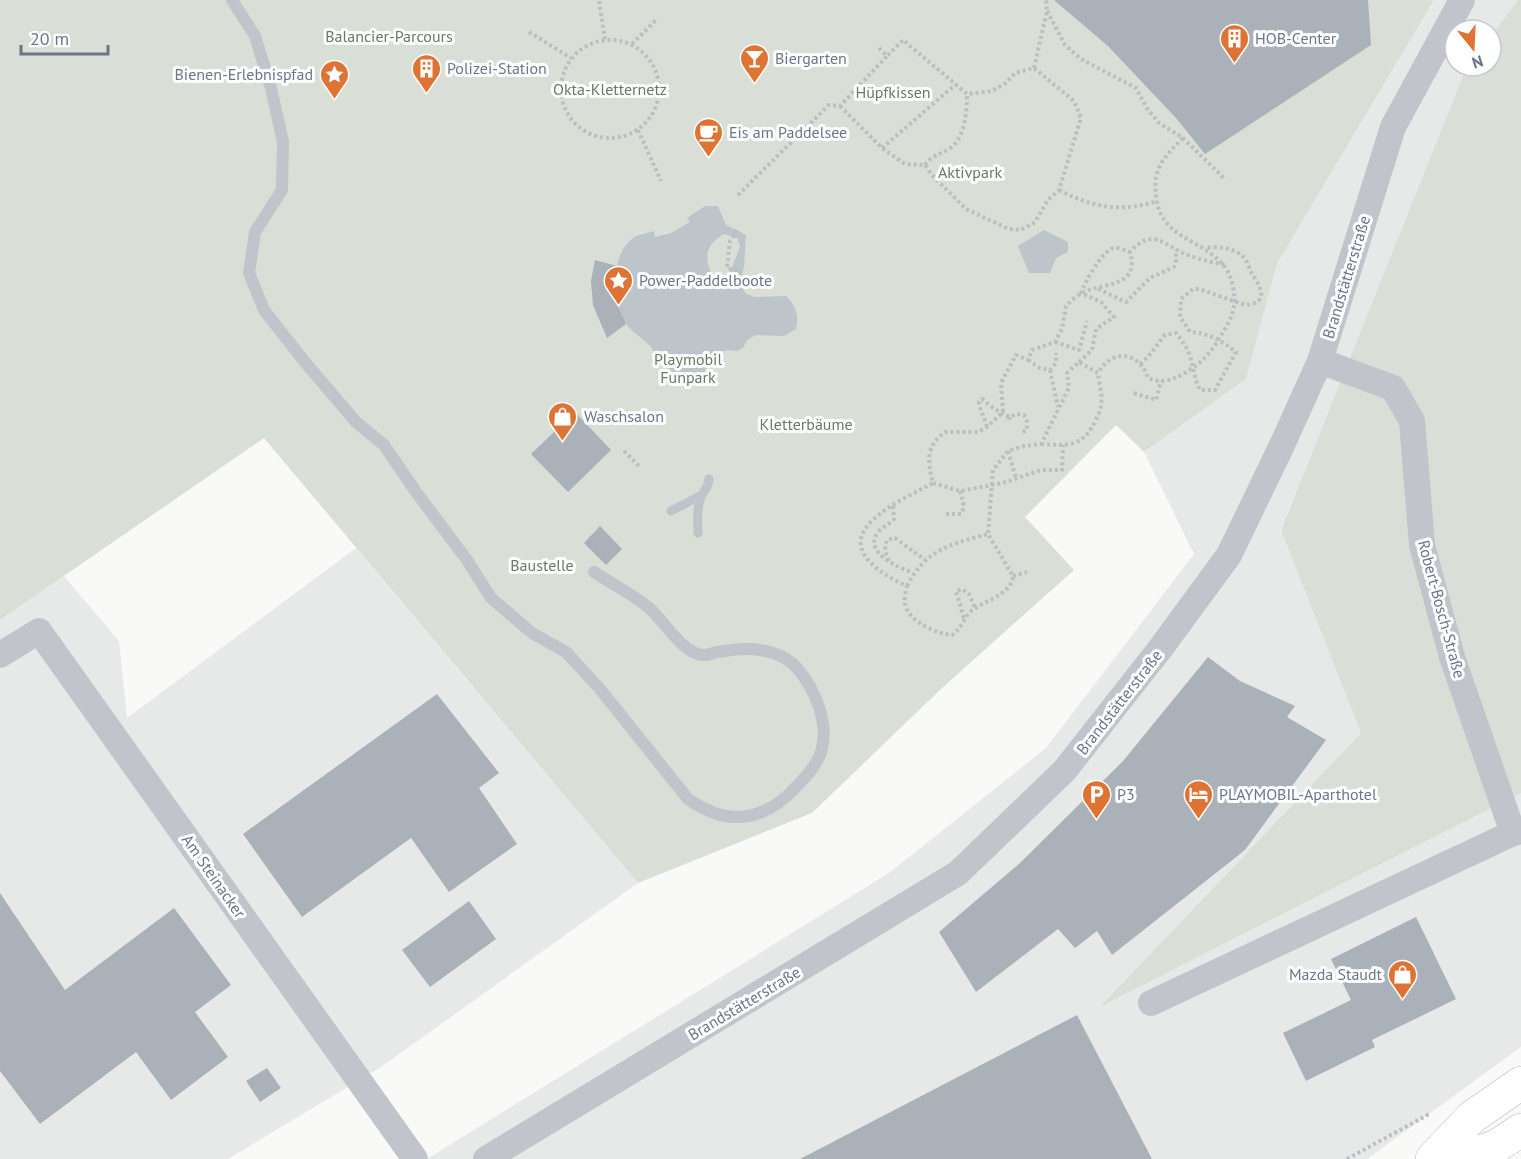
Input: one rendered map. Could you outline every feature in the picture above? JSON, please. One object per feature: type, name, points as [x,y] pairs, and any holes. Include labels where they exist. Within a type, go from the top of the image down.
[{"type":"main road","points":[[1432,1159],[1472,1117],[1521,1083]]},
{"type":"main road","points":[[1458,1159],[1494,1147],[1521,1130]]},
{"type":"street","name":"Brandstätterstraße","points":[[486,1159],[958,873],[1064,771],[1160,649],[1229,555],[1320,362],[1393,127],[1462,0]]},
{"type":"street","name":"Robert-Bosch-Straße","points":[[1151,1003],[1517,832],[1452,657],[1422,545],[1412,421],[1393,388],[1320,362]]},
{"type":"street","name":"Am Steinacker","points":[[0,655],[39,631],[415,1159]]},
{"type":"lane","points":[[232,0],[255,36],[271,88],[283,142],[282,190],[255,232],[249,273],[264,310],[356,422],[384,445],[416,492],[468,560],[491,598],[532,633],[566,652],[600,689],[688,799],[705,811],[738,818],[765,810],[792,792],[811,772],[821,752],[823,729],[818,704],[808,683],[795,666],[778,655],[757,649],[722,651],[702,655],[689,651],[649,607],[594,572]]},
{"type":"path","points":[[1034,68],[1047,11],[1046,0]]},
{"type":"path","points":[[599,1],[605,39]]},
{"type":"path","points":[[1047,11],[1065,45],[1081,59],[1136,88],[1148,110],[1159,123],[1183,138],[1225,179]]},
{"type":"path","points":[[632,44],[657,19]]},
{"type":"path","points":[[529,32],[571,58]]},
{"type":"path","points":[[605,39],[632,44],[644,53],[653,64],[658,78],[659,92],[656,107],[649,120],[638,130],[622,137],[604,139],[587,134],[573,123],[564,108],[560,91],[562,73],[571,58],[592,42],[605,39]]},
{"type":"path","points":[[840,106],[903,40],[967,94],[992,91],[1006,83],[1015,73],[1034,68]]},
{"type":"path","points":[[878,47],[887,56]]},
{"type":"path","points":[[416,75],[424,61]]},
{"type":"path","points":[[925,165],[966,209],[1009,229],[1021,230],[1035,222],[1048,200],[1059,190],[1081,118],[1074,101],[1034,68]]},
{"type":"path","points":[[882,148],[956,84]]},
{"type":"path","points":[[925,165],[932,156],[949,148],[962,131],[967,94]]},
{"type":"path","points":[[738,195],[829,105],[840,106],[882,148],[905,164],[925,165]]},
{"type":"path","points":[[638,130],[661,181]]},
{"type":"path","points":[[988,534],[940,549],[924,560],[913,573],[907,586],[905,602],[907,609],[920,623],[952,634],[957,632],[975,608],[996,597],[1013,582],[1013,576],[988,534],[993,470],[1008,452],[1024,446],[1074,444],[1082,439],[1092,430],[1101,406],[1098,373],[1104,363],[1115,356],[1123,355],[1140,364],[1148,378],[1161,381],[1171,380],[1193,368],[1208,354],[1230,320],[1236,301],[1231,274],[1225,265],[1205,248],[1172,230],[1160,214],[1156,180],[1162,159],[1183,138]]},
{"type":"path","points":[[1059,190],[1080,201],[1104,206],[1141,206],[1157,201]]},
{"type":"path","points":[[737,230],[730,241],[727,268],[742,273]]},
{"type":"path","points":[[1130,252],[1139,242],[1151,238],[1164,241],[1176,250],[1191,256],[1225,265]]},
{"type":"path","points":[[1140,364],[1165,335],[1176,333],[1187,349],[1194,379],[1200,390],[1215,390],[1236,352],[1219,339],[1190,332],[1180,317],[1181,299],[1193,289],[1200,289],[1245,305],[1251,304],[1262,295],[1261,288],[1245,258],[1226,247],[1205,248]]},
{"type":"path","points":[[1081,293],[1096,266],[1110,250],[1115,248],[1130,252]]},
{"type":"path","points":[[1097,289],[1126,302],[1150,278],[1174,267],[1176,250]]},
{"type":"path","points":[[1055,342],[1062,329],[1066,306],[1081,293],[1119,282],[1127,277],[1133,260],[1130,252]]},
{"type":"path","points":[[1041,444],[1069,388],[1067,373],[1092,350],[1096,329],[1114,317],[1101,302],[1081,293]]},
{"type":"path","points":[[1028,360],[1032,350],[1055,342],[1079,350],[1087,321]]},
{"type":"path","points":[[1050,370],[1056,363],[1056,353]]},
{"type":"path","points":[[1003,412],[1001,383],[1016,355],[1040,368],[1050,370]]},
{"type":"path","points":[[1079,362],[1098,373]]},
{"type":"path","points":[[1050,370],[1059,408]]},
{"type":"path","points":[[1134,393],[1156,400],[1161,381]]},
{"type":"path","points":[[987,427],[984,414],[980,409],[979,402],[982,399],[1009,417],[1010,423]]},
{"type":"path","points":[[933,483],[928,455],[932,445],[939,437],[945,432],[978,432],[1003,412]]},
{"type":"path","points":[[1009,417],[1017,414],[1026,417],[1026,430],[1020,432]]},
{"type":"path","points":[[907,586],[877,570],[862,550],[860,540],[864,529],[873,519],[933,483],[960,491],[991,486],[1041,470],[1062,470],[1063,445]]},
{"type":"path","points":[[624,451],[641,468]]},
{"type":"path","points":[[1008,452],[1016,478]]},
{"type":"path","points":[[946,514],[961,514],[964,507],[960,491]]},
{"type":"path","points":[[893,506],[894,519],[881,530],[875,540],[880,554],[913,573]]},
{"type":"path","points":[[889,561],[885,544],[887,540],[895,538],[924,560]]},
{"type":"path","points":[[1013,576],[1028,572]]},
{"type":"path","points":[[965,619],[956,591],[962,588],[966,591],[975,608]]},
{"type":"shaded area","points":[[1434,0],[1518,0],[1503,20],[1503,18],[1443,18],[1443,78],[1464,78],[1281,529],[1361,733],[1102,1006],[1521,793],[1521,1047],[1367,1159],[427,1159],[889,873],[1046,748],[1194,554],[1144,452],[1246,379],[1277,264]]},
{"type":"shaded area","name":"Power-Paddelboote","points":[[705,206],[718,206],[726,225],[746,235],[744,268],[739,282],[746,294],[755,297],[786,296],[797,315],[796,329],[784,336],[756,335],[747,340],[743,348],[737,351],[727,350],[716,354],[706,363],[705,373],[694,375],[677,373],[662,364],[651,347],[625,322],[617,301],[616,289],[617,264],[627,243],[636,236],[654,231],[655,237],[671,233],[690,222],[687,218]],"holes":[[[724,234],[737,238],[740,246],[729,276],[723,279],[714,278],[707,259],[710,248]]]},
{"type":"shaded area","points":[[1044,230],[1068,242],[1068,252],[1056,258],[1050,273],[1029,273],[1018,246]]},
{"type":"shaded area","points":[[356,548],[638,883],[381,1067],[228,1159],[0,1159],[0,620],[64,576],[119,641],[127,718]]},
{"type":"green space","name":"Playmobil Funpark","points":[[0,0],[1434,0],[1277,264],[1246,379],[1144,452],[1116,425],[1025,517],[1074,570],[942,688],[812,813],[638,883],[264,438],[0,620]]},
{"type":"green space","points":[[1518,0],[1521,0],[1521,793],[1100,1007],[1361,733],[1281,530],[1462,78],[1503,78],[1503,20]]},
{"type":"building","name":"HOB-Center","points":[[1054,0],[1368,0],[1371,45],[1205,154],[1176,118],[1108,46]]},
{"type":"building","points":[[595,260],[617,266],[615,287],[618,306],[626,324],[607,338],[593,305],[591,281]]},
{"type":"building","points":[[575,412],[611,450],[568,492],[531,454]]},
{"type":"building","points":[[600,526],[622,549],[606,565],[584,543]]},
{"type":"building","points":[[1208,657],[1240,681],[1295,706],[1287,717],[1326,740],[1245,850],[1112,955],[1097,931],[1075,948],[1058,929],[976,992],[939,932],[1020,863],[1123,761]]},
{"type":"building","points":[[437,694],[499,773],[479,788],[517,844],[449,892],[411,838],[302,917],[243,834]]},
{"type":"building","points":[[0,893],[65,990],[174,908],[231,985],[195,1012],[228,1057],[171,1100],[136,1052],[40,1124],[0,1071]]},
{"type":"building","points":[[469,901],[496,939],[430,987],[402,950]]},
{"type":"building","name":"Mazda Staudt","points":[[1416,917],[1456,999],[1372,1040],[1375,1047],[1306,1081],[1283,1033],[1351,1000],[1331,959]]},
{"type":"building","points":[[1077,1015],[1152,1159],[800,1159]]},
{"type":"building","points":[[267,1068],[281,1088],[260,1102],[246,1081]]},
{"type":"waterway","points":[[698,533],[698,506],[709,479]]},
{"type":"waterway","points":[[671,511],[702,495]]},
{"type":"place","name":"HOB-Center","points":[[1234,64]]},
{"type":"place","name":"Biergarten","points":[[754,84]]},
{"type":"place","name":"Polizei-Station","points":[[426,94]]},
{"type":"place","name":"Bienen-Erlebnispfad","points":[[334,100]]},
{"type":"place","name":"Eis am Paddelsee","points":[[708,158]]},
{"type":"place","name":"Power-Paddelboote","points":[[618,306]]},
{"type":"place","name":"Waschsalon","points":[[563,442]]},
{"type":"place","name":"P3","points":[[1096,820]]},
{"type":"place","name":"PLAYMOBIL-Aparthotel","points":[[1198,820]]},
{"type":"place","name":"Mazda Staudt","points":[[1403,1000]]},
{"type":"park label","name":"Balancier-Parcours","points":[[389,36]]},
{"type":"park label","name":"Okta-Kletternetz","points":[[610,89]]},
{"type":"park label","name":"Hüpfkissen","points":[[893,92]]},
{"type":"park label","name":"Aktivpark","points":[[970,172]]},
{"type":"park label","name":"Kletterbäume","points":[[806,424]]},
{"type":"park label","name":"Baustelle","points":[[542,565]]}]
